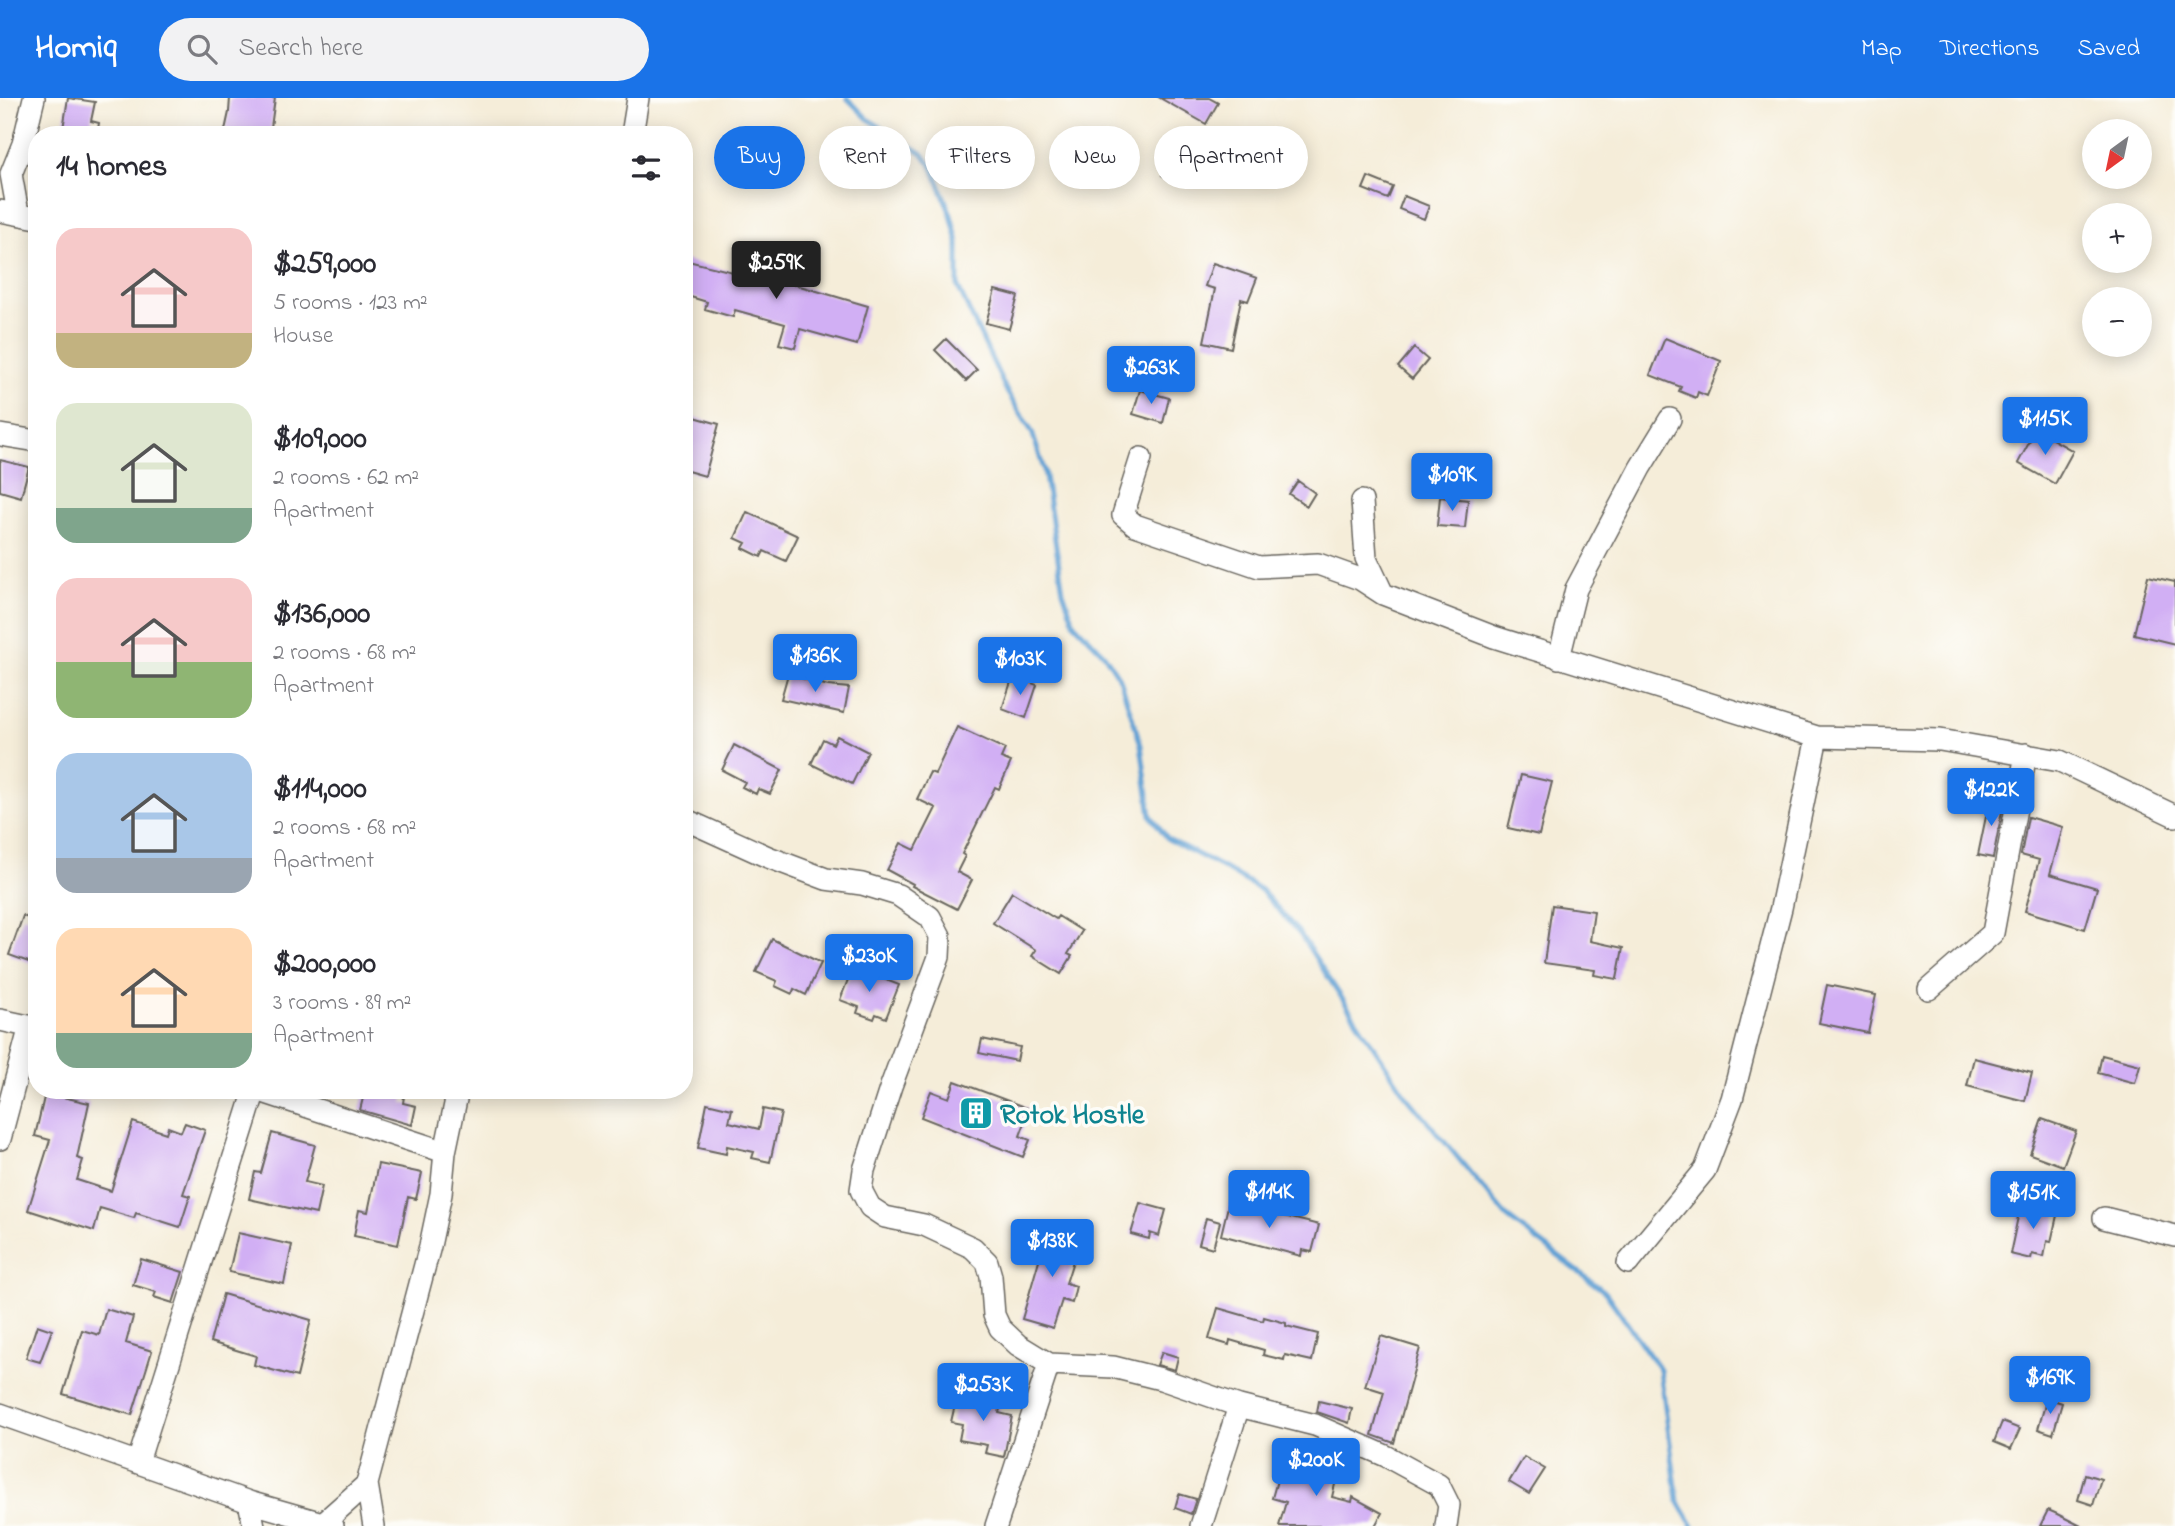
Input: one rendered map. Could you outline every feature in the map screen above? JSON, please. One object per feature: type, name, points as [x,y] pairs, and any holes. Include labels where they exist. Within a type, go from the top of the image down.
[{"type":"street","points":[[18,214],[5,177],[23,144],[34,98]]},
{"type":"street","points":[[633,126],[638,98]]},
{"type":"street","points":[[1559,658],[1576,589],[1640,468],[1670,419]]},
{"type":"street","points":[[0,435],[28,440]]},
{"type":"street","points":[[1141,458],[1124,515],[1135,525],[1259,567],[1318,564],[1360,579],[1383,594],[1494,638],[1817,737],[1940,740],[2060,761],[2175,816]]},
{"type":"street","points":[[1362,500],[1366,558],[1383,594]]},
{"type":"street","points":[[1628,1263],[1705,1170],[1732,1099],[1781,908],[1817,737]]},
{"type":"street","points":[[1929,989],[1993,933],[2026,754]]},
{"type":"street","points":[[693,823],[768,857],[827,879],[862,884],[898,895],[930,917],[940,936],[939,957],[891,1086],[864,1170],[861,1190],[870,1207],[885,1217],[924,1225],[973,1248],[987,1262],[991,1276],[993,1315],[1000,1328],[1018,1345],[1049,1364],[1113,1367],[1161,1379],[1238,1406],[1315,1425],[1386,1456],[1439,1485],[1449,1505],[1446,1526]]},
{"type":"street","points":[[0,1020],[28,1026]]},
{"type":"street","points":[[0,1139],[28,1044]]},
{"type":"street","points":[[138,1462],[253,1099]]},
{"type":"street","points":[[283,1099],[445,1152]]},
{"type":"street","points":[[374,1526],[367,1484],[430,1246],[456,1099]]},
{"type":"street","points":[[2104,1218],[2175,1236]]},
{"type":"street","points":[[996,1526],[1049,1364]]},
{"type":"street","points":[[1201,1526],[1238,1406]]},
{"type":"street","points":[[0,1414],[249,1502],[321,1524],[367,1484]]},
{"type":"street","points":[[249,1502],[254,1526]]},
{"type":"building","points":[[68,98],[95,102],[91,121],[99,123],[98,126],[63,126]]},
{"type":"building","points":[[230,98],[275,98],[271,126],[226,126]]},
{"type":"building","points":[[1160,98],[1209,98],[1218,103],[1206,124]]},
{"type":"building","points":[[1368,177],[1393,187],[1388,199],[1363,189]]},
{"type":"building","points":[[1404,196],[1429,206],[1424,219],[1399,209]]},
{"type":"building","points":[[782,250],[800,254],[793,284],[868,306],[857,345],[800,329],[795,348],[779,344],[785,324],[735,310],[733,317],[705,309],[707,302],[693,298],[693,262],[774,282]]},
{"type":"building","points":[[1213,263],[1257,278],[1248,301],[1241,299],[1231,348],[1204,342],[1215,289],[1205,286]]},
{"type":"building","points":[[995,290],[1018,296],[1009,329],[986,323]]},
{"type":"building","points":[[1665,338],[1721,361],[1707,396],[1698,392],[1696,398],[1679,391],[1681,387],[1650,375]]},
{"type":"building","points":[[946,339],[977,370],[966,381],[935,350]]},
{"type":"building","points":[[1414,348],[1428,360],[1412,379],[1398,367]]},
{"type":"building","points":[[1140,390],[1169,398],[1163,423],[1133,414]]},
{"type":"building","points":[[693,417],[719,424],[705,476],[693,473]]},
{"type":"building","points":[[2036,430],[2073,451],[2055,484],[2018,463]]},
{"type":"building","points":[[0,460],[28,467],[21,497],[0,491]]},
{"type":"building","points":[[1298,481],[1315,493],[1307,506],[1289,494]]},
{"type":"building","points":[[1440,497],[1468,500],[1465,528],[1437,526]]},
{"type":"building","points":[[747,512],[798,536],[786,561],[764,551],[761,557],[743,548],[746,543],[735,538]]},
{"type":"building","points":[[2148,576],[2175,582],[2175,644],[2134,634]]},
{"type":"building","points":[[788,674],[828,686],[849,688],[844,713],[781,699]]},
{"type":"building","points":[[1013,676],[1037,685],[1026,718],[1002,709]]},
{"type":"building","points":[[957,727],[1005,749],[1001,758],[1011,762],[999,789],[995,787],[962,854],[965,856],[957,872],[972,880],[957,909],[887,870],[901,843],[915,850],[936,808],[917,799],[930,772],[935,774]]},
{"type":"building","points":[[837,736],[868,752],[852,784],[811,764],[823,739],[833,744]]},
{"type":"building","points":[[734,745],[782,770],[770,794],[758,789],[756,794],[742,787],[745,782],[722,770]]},
{"type":"building","points":[[1521,775],[1552,782],[1539,835],[1508,828]]},
{"type":"building","points":[[1990,797],[2004,801],[1993,858],[1978,855]]},
{"type":"building","points":[[2028,817],[2063,827],[2050,874],[2097,888],[2085,929],[2025,911],[2039,860],[2021,855]]},
{"type":"building","points":[[1012,892],[1056,919],[1058,916],[1082,931],[1068,954],[1072,956],[1061,974],[1032,956],[1036,950],[993,923]]},
{"type":"building","points":[[1552,905],[1594,911],[1590,941],[1623,948],[1617,979],[1594,975],[1595,970],[1544,963]]},
{"type":"building","points":[[23,916],[28,918],[28,962],[9,955]]},
{"type":"building","points":[[772,939],[821,963],[806,995],[794,989],[792,994],[775,986],[777,981],[756,972]]},
{"type":"building","points":[[853,967],[899,985],[886,1018],[876,1014],[874,1019],[857,1013],[859,1007],[840,1000]]},
{"type":"building","points":[[1827,985],[1876,995],[1868,1033],[1819,1023]]},
{"type":"building","points":[[982,1039],[1020,1047],[1017,1061],[979,1053]]},
{"type":"building","points":[[2102,1055],[2140,1065],[2135,1083],[2098,1073]]},
{"type":"building","points":[[1974,1058],[2032,1073],[2025,1101],[1967,1086]]},
{"type":"building","name":"Rotok Hostle","points":[[955,1081],[1030,1109],[1020,1136],[1030,1140],[1023,1157],[921,1117],[931,1091],[949,1098]]},
{"type":"building","points":[[44,1099],[71,1099],[89,1103],[77,1158],[83,1160],[77,1180],[111,1191],[133,1122],[166,1133],[168,1127],[181,1132],[185,1123],[205,1130],[183,1194],[190,1196],[180,1227],[136,1213],[134,1218],[100,1208],[94,1231],[28,1210],[50,1140],[35,1136]]},
{"type":"building","points":[[363,1099],[404,1099],[403,1103],[416,1106],[412,1125],[360,1110]]},
{"type":"building","points":[[707,1103],[732,1109],[729,1122],[759,1129],[763,1109],[781,1113],[770,1162],[752,1158],[754,1152],[727,1146],[726,1154],[698,1148]]},
{"type":"building","points":[[2042,1119],[2076,1131],[2063,1166],[2030,1154]]},
{"type":"building","points":[[272,1133],[315,1145],[305,1182],[322,1186],[316,1214],[249,1199],[255,1172],[261,1173]]},
{"type":"building","points":[[378,1164],[422,1173],[416,1199],[408,1197],[398,1245],[354,1236],[359,1210],[368,1212]]},
{"type":"building","points":[[1229,1202],[1319,1225],[1312,1252],[1302,1250],[1301,1256],[1221,1235]]},
{"type":"building","points":[[1140,1203],[1166,1210],[1159,1236],[1150,1233],[1149,1239],[1131,1234]]},
{"type":"building","points":[[2021,1203],[2058,1211],[2051,1242],[2047,1241],[2044,1257],[2032,1254],[2031,1259],[2010,1254]]},
{"type":"building","points":[[1206,1218],[1220,1222],[1213,1248],[1199,1244]]},
{"type":"building","points":[[1048,1229],[1080,1239],[1066,1283],[1076,1286],[1072,1303],[1062,1300],[1053,1328],[1022,1319]]},
{"type":"building","points":[[238,1233],[292,1245],[284,1284],[229,1272]]},
{"type":"building","points":[[141,1259],[183,1272],[173,1303],[154,1297],[156,1292],[133,1285]]},
{"type":"building","points":[[223,1294],[311,1320],[297,1377],[254,1365],[256,1356],[210,1342]]},
{"type":"building","points":[[1218,1308],[1263,1321],[1264,1317],[1318,1334],[1312,1361],[1285,1355],[1284,1360],[1263,1355],[1264,1350],[1230,1340],[1229,1345],[1209,1339]]},
{"type":"building","points":[[106,1309],[133,1317],[126,1343],[152,1351],[132,1415],[63,1394],[82,1330],[99,1335]]},
{"type":"building","points":[[37,1325],[52,1330],[40,1362],[26,1358]]},
{"type":"building","points":[[1381,1336],[1420,1348],[1394,1443],[1372,1435],[1384,1392],[1365,1386]]},
{"type":"building","points":[[1162,1352],[1178,1357],[1175,1370],[1157,1365]]},
{"type":"building","points":[[980,1395],[1002,1400],[999,1413],[1012,1416],[1004,1457],[985,1453],[987,1445],[959,1440],[962,1424],[951,1422],[957,1396],[979,1401]]},
{"type":"building","points":[[2047,1398],[2062,1403],[2053,1434],[2038,1429]]},
{"type":"building","points":[[1319,1401],[1352,1409],[1349,1423],[1317,1412]]},
{"type":"building","points":[[2002,1422],[2020,1429],[2011,1449],[1994,1442]]},
{"type":"building","points":[[1285,1452],[1320,1462],[1316,1474],[1336,1480],[1332,1497],[1352,1502],[1353,1497],[1382,1513],[1375,1526],[1279,1526],[1286,1502],[1272,1498]]},
{"type":"building","points":[[1524,1457],[1545,1469],[1529,1494],[1509,1482]]},
{"type":"building","points":[[2085,1474],[2101,1479],[2093,1505],[2078,1500]]},
{"type":"building","points":[[1179,1494],[1196,1499],[1191,1514],[1175,1508]]},
{"type":"building","points":[[2048,1510],[2055,1513],[2081,1526],[2040,1526]]},
{"type":"waterway","points":[[847,98],[868,119],[922,153],[933,168],[958,242],[958,287],[1007,392],[1032,432],[1044,470],[1063,591],[1074,623],[1104,654],[1120,679],[1141,745],[1151,816],[1168,839],[1261,890],[1300,934],[1404,1093],[1507,1217],[1605,1292],[1660,1370],[1678,1501],[1693,1526]]},
{"type":"place","name":"Rotok Hostle","points":[[976,1113]]}]
